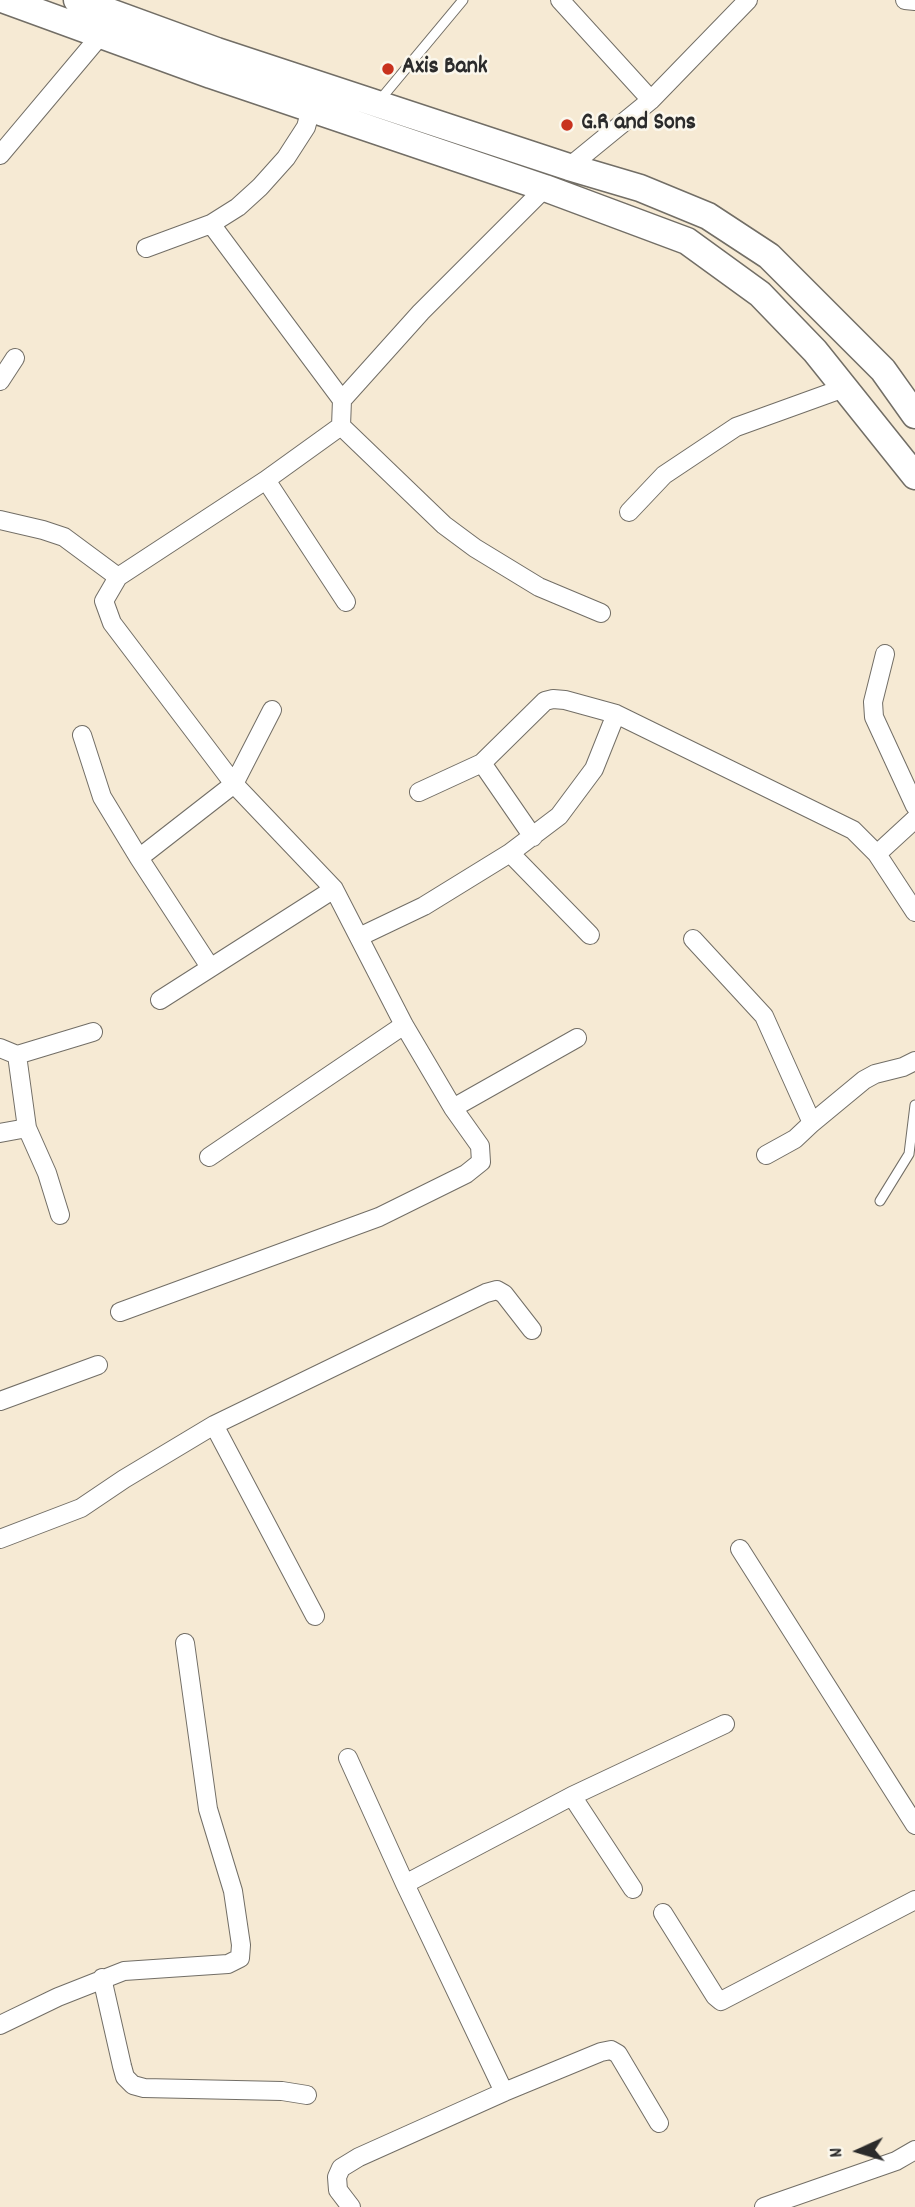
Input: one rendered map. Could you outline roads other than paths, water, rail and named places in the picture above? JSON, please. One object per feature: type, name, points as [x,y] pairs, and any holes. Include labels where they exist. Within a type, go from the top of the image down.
[{"type":"main road","points":[[5,0],[100,36],[545,188],[687,241],[760,294],[816,351],[915,476]]},
{"type":"main road","points":[[77,0],[217,51],[640,188],[708,216],[769,256],[883,370],[911,404]]},
{"type":"street","points":[[560,0],[651,100]]},
{"type":"street","points":[[569,167],[651,100],[748,0]]},
{"type":"street","points":[[905,0],[915,1]]},
{"type":"street","points":[[0,155],[100,36]]},
{"type":"street","points":[[146,248],[211,224],[238,207],[277,168],[306,127],[312,109]]},
{"type":"street","points":[[342,400],[421,312],[545,188]]},
{"type":"street","points":[[211,224],[342,400],[341,426],[444,525],[475,548],[540,587],[601,613]]},
{"type":"street","points":[[0,381],[15,358]]},
{"type":"street","points":[[629,512],[664,475],[736,426],[844,388]]},
{"type":"street","points":[[120,1312],[379,1217],[475,1168],[481,1162],[480,1146],[453,1108],[404,1025],[334,889],[234,784],[112,623],[104,601],[118,577],[266,480],[341,426]]},
{"type":"street","points":[[266,480],[346,602]]},
{"type":"street","points":[[0,520],[64,537],[118,577]]},
{"type":"street","points":[[885,654],[873,702],[874,717],[915,806]]},
{"type":"street","points":[[419,792],[482,763],[545,701],[565,700],[616,714],[853,830],[877,854],[915,912]]},
{"type":"street","points":[[139,858],[234,784],[272,710]]},
{"type":"street","points":[[359,937],[424,906],[510,853],[559,816],[586,782],[602,752],[616,714]]},
{"type":"street","points":[[82,735],[102,797],[210,967]]},
{"type":"street","points":[[482,763],[533,837]]},
{"type":"street","points":[[877,854],[915,819]]},
{"type":"street","points":[[510,853],[590,935]]},
{"type":"street","points":[[160,1000],[334,889]]},
{"type":"street","points":[[693,939],[764,1016],[812,1123]]},
{"type":"street","points":[[209,1157],[404,1025]]},
{"type":"street","points":[[60,1215],[47,1173],[27,1128],[8,1052],[93,1032]]},
{"type":"street","points":[[453,1108],[578,1038]]},
{"type":"street","points":[[766,1156],[795,1139],[864,1080],[915,1061]]},
{"type":"street","points":[[0,1133],[27,1128]]},
{"type":"street","points":[[0,1539],[81,1508],[214,1425],[493,1290],[504,1294],[532,1330]]},
{"type":"street","points":[[0,1401],[98,1365]]},
{"type":"street","points":[[214,1425],[315,1616]]},
{"type":"street","points":[[740,1549],[915,1825]]},
{"type":"street","points":[[0,2025],[102,1978],[124,1971],[228,1964],[242,1954],[233,1891],[208,1809],[185,1643]]},
{"type":"street","points":[[405,1884],[572,1796],[725,1724]]},
{"type":"street","points":[[348,1758],[504,2092]]},
{"type":"street","points":[[572,1796],[633,1889]]},
{"type":"street","points":[[663,1913],[715,1996],[721,2001],[915,1899]]},
{"type":"street","points":[[102,1978],[125,2077],[133,2085],[145,2088],[282,2091],[307,2095]]},
{"type":"street","points":[[351,2207],[338,2190],[337,2177],[341,2168],[359,2157],[504,2092],[611,2050],[618,2054],[659,2123]]},
{"type":"street","points":[[764,2207],[895,2161],[915,2150]]},
{"type":"lane","points":[[378,102],[463,0]]},
{"type":"lane","points":[[880,1201],[909,1154],[915,1105]]},
{"type":"place","name":"Axis Bank","points":[[388,69]]},
{"type":"place","name":"G.R and Sons","points":[[567,125]]}]
